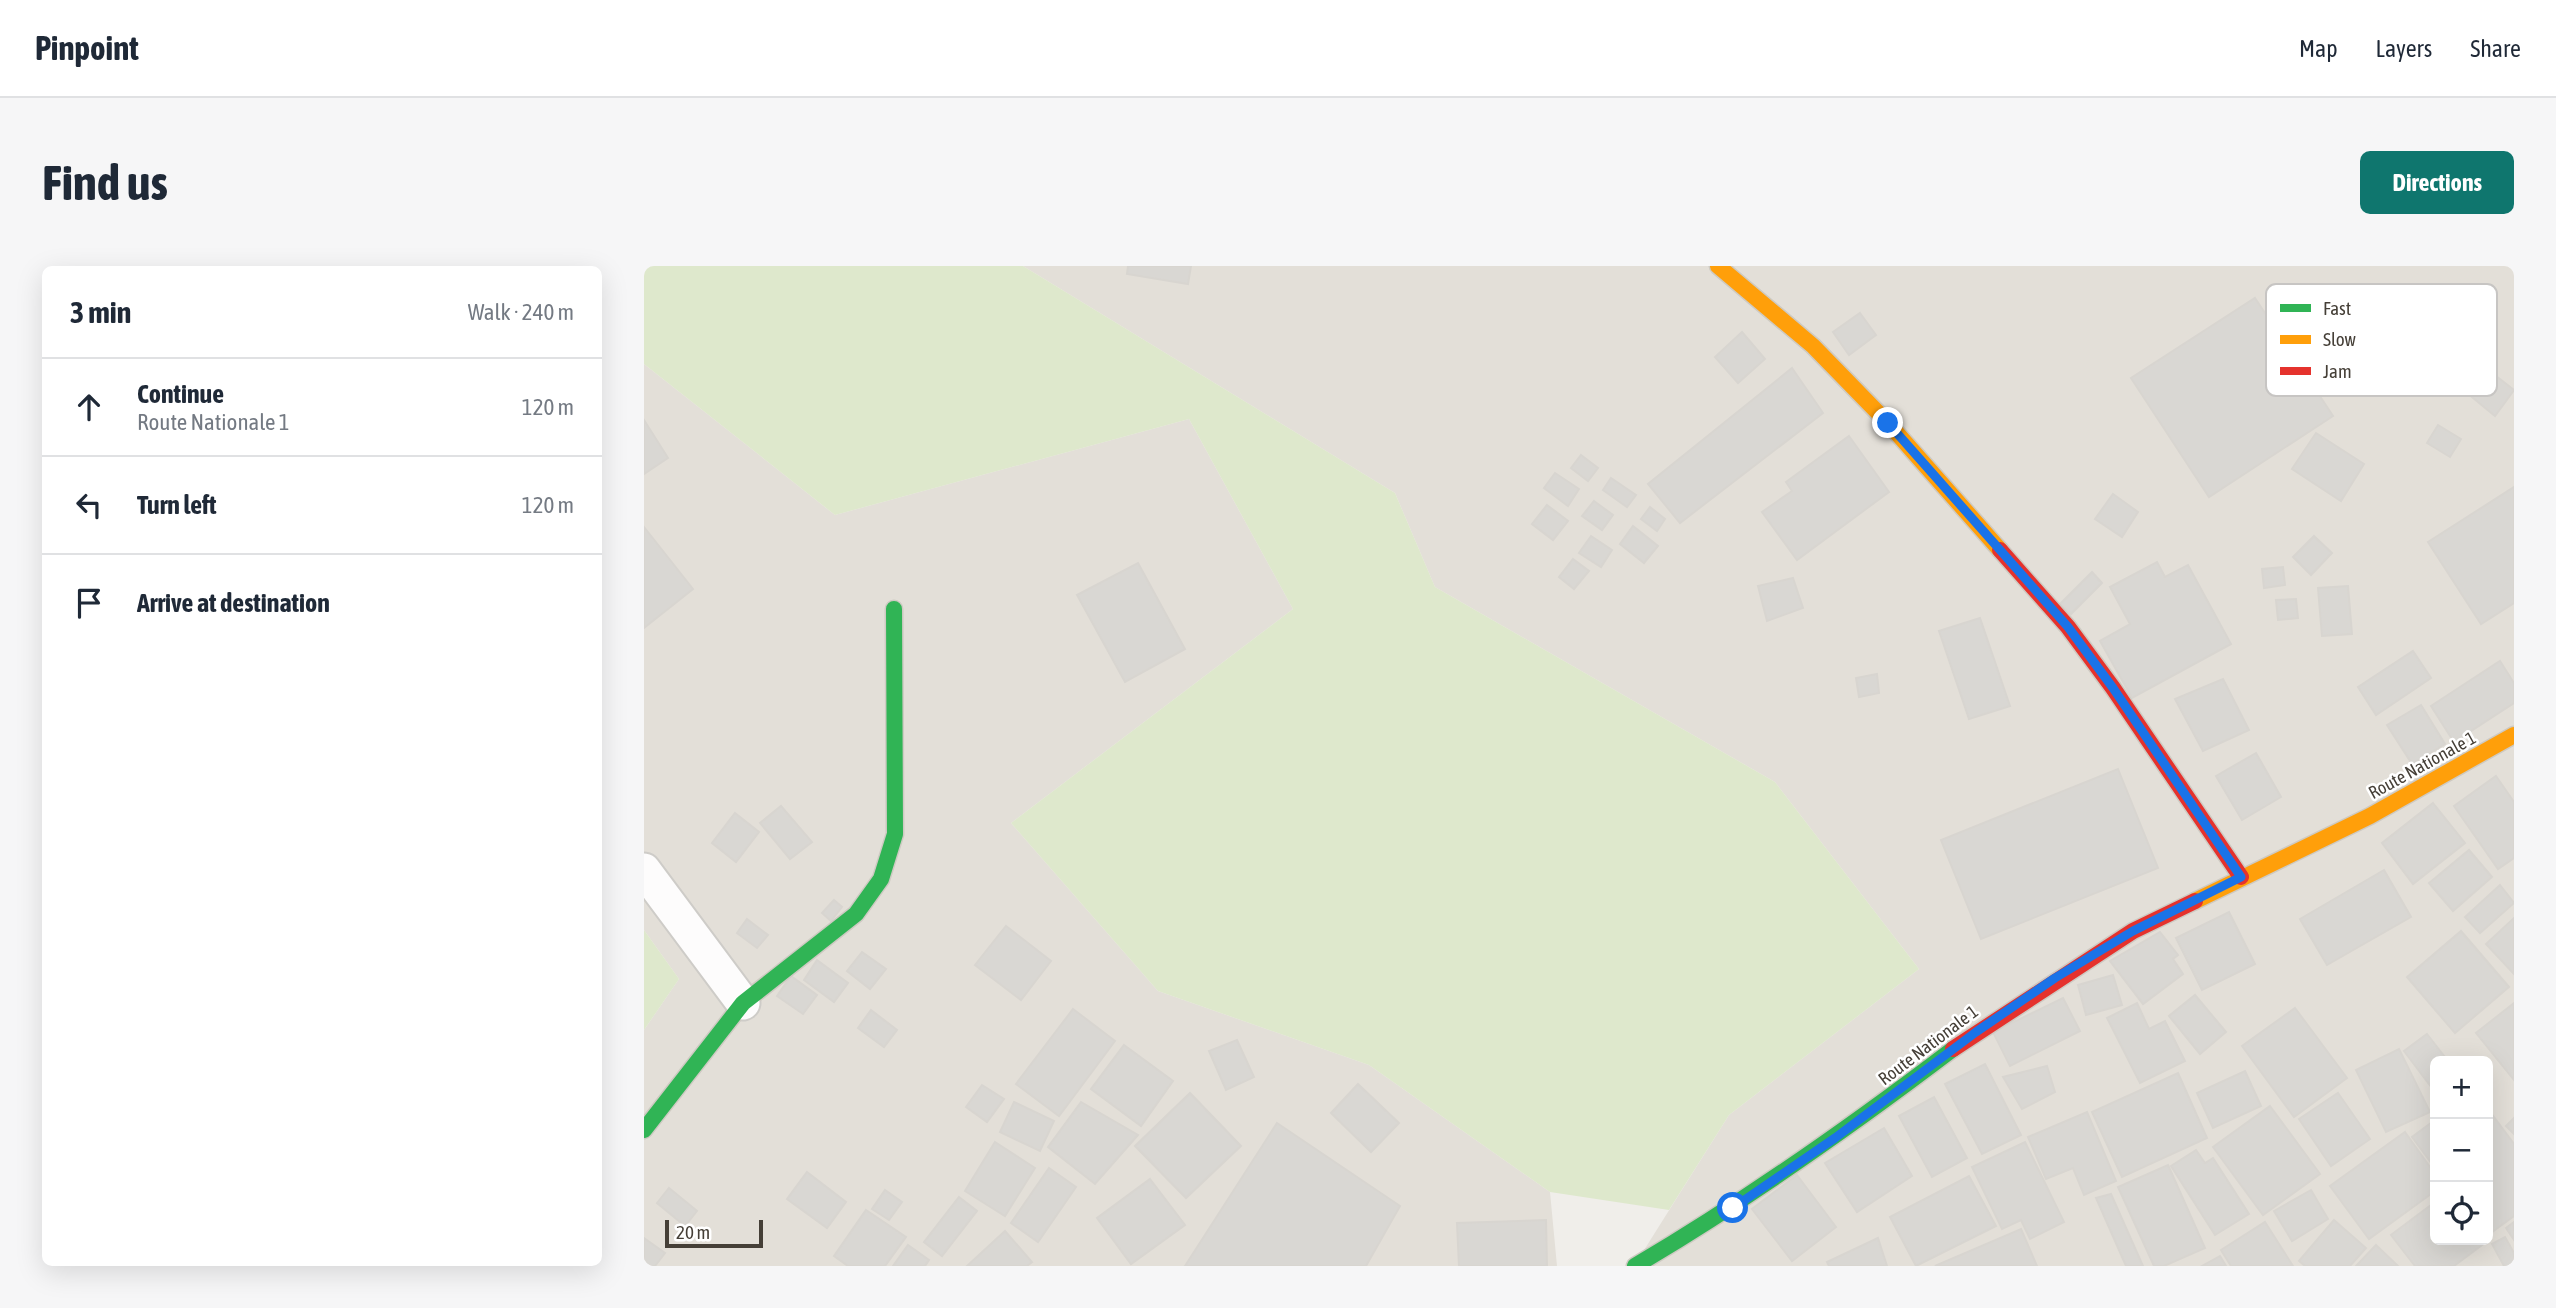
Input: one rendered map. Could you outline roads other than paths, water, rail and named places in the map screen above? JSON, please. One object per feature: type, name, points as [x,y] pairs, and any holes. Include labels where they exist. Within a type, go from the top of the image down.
[{"type":"street","points":[[1718,266],[1813,346],[1888,423],[2068,627],[2113,688],[2241,877]]},
{"type":"street","points":[[644,1130],[743,1003],[856,914],[881,879],[895,834],[894,609]]},
{"type":"street","name":"Route Nationale 1","points":[[1635,1266],[1733,1208],[1824,1146],[1976,1032],[2055,978],[2133,931],[2370,816],[2514,735]]},
{"type":"street","points":[[644,870],[743,1003]]}]
